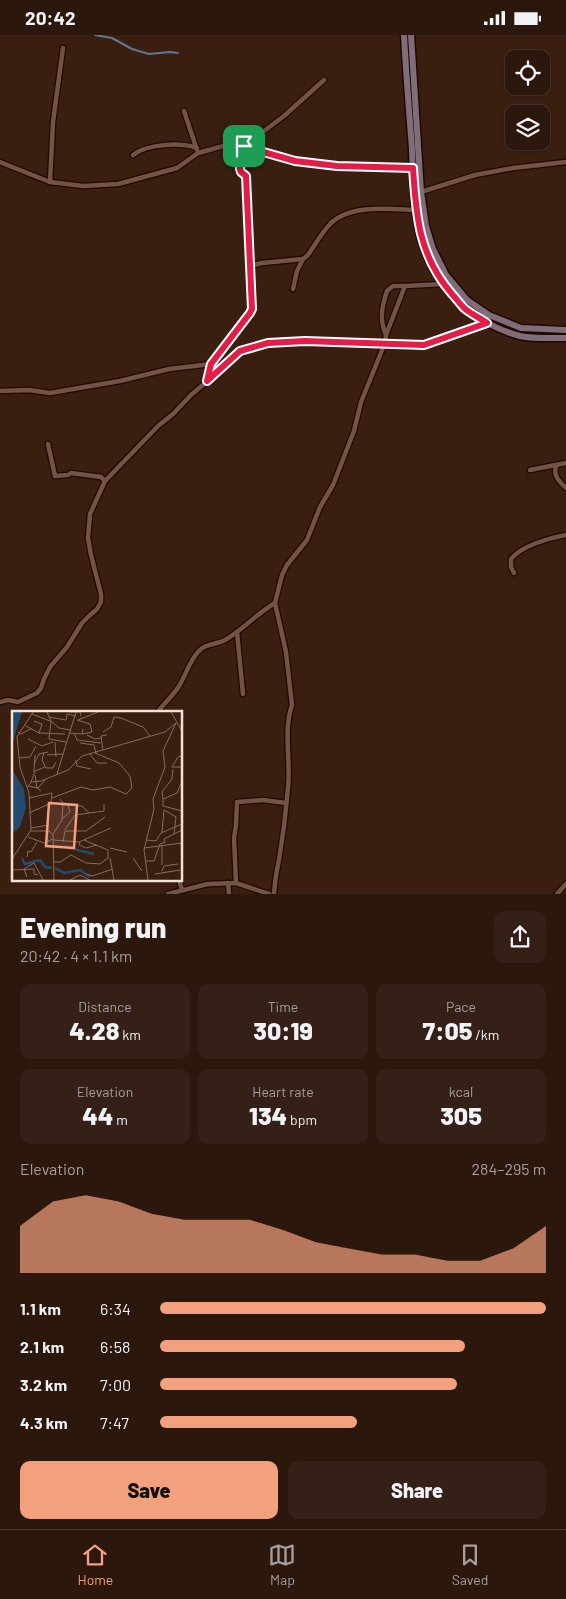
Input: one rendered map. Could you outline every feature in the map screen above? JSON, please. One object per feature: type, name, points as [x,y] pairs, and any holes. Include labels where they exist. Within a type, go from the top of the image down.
[{"type":"main road","points":[[404,35],[416,168],[427,232],[433,249],[450,279],[467,300],[489,315],[521,328],[566,330]]},
{"type":"main road","points":[[411,35],[416,210],[426,253],[438,278],[464,308],[487,323],[521,337],[566,338]]},
{"type":"street","points":[[50,183],[53,122],[63,48]]},
{"type":"street","points":[[242,145],[284,116],[324,80]]},
{"type":"street","points":[[184,111],[197,151]]},
{"type":"street","points":[[133,155],[145,148],[161,146],[177,145],[197,151],[227,145],[242,145],[295,161],[310,163],[337,166],[416,168]]},
{"type":"street","points":[[207,381],[211,364],[252,309],[247,184],[246,176],[240,169],[242,145]]},
{"type":"street","points":[[0,162],[50,183],[83,187],[118,184],[177,168],[197,151]]},
{"type":"street","points":[[421,192],[475,175],[513,168],[566,162]]},
{"type":"street","points":[[293,289],[297,271],[303,259],[331,223],[349,211],[381,209],[416,210]]},
{"type":"street","points":[[250,265],[303,259]]},
{"type":"street","points":[[386,335],[383,329],[381,311],[386,291],[393,287],[443,284],[450,279]]},
{"type":"street","points":[[274,894],[285,821],[290,770],[288,737],[289,713],[292,705],[285,645],[275,603],[282,575],[287,565],[307,540],[320,507],[333,485],[354,431],[360,402],[385,343],[386,335],[404,286]]},
{"type":"street","points":[[0,702],[8,700],[18,702],[42,688],[50,667],[67,647],[82,623],[97,609],[101,602],[101,594],[88,538],[90,514],[105,481],[158,426],[173,415],[191,395],[218,373],[240,351],[268,343],[305,341],[429,344],[487,323]]},
{"type":"street","points":[[0,391],[29,390],[50,393],[120,381],[169,369],[211,364],[224,367]]},
{"type":"street","points":[[209,370],[218,373]]},
{"type":"street","points":[[48,444],[55,476],[71,473],[101,477],[105,481]]},
{"type":"street","points":[[530,470],[566,463]]},
{"type":"street","points":[[556,466],[556,477],[566,488]]},
{"type":"street","points":[[514,573],[511,567],[511,559],[516,553],[548,539],[566,535]]},
{"type":"street","points":[[158,711],[174,693],[197,653],[204,646],[223,641],[237,633],[261,611],[275,603]]},
{"type":"street","points":[[237,633],[243,694]]},
{"type":"street","points":[[236,883],[234,838],[237,802],[263,800],[286,803]]},
{"type":"street","points":[[179,881],[182,889]]},
{"type":"street","points":[[228,883],[229,894]]},
{"type":"street","points":[[168,894],[208,884],[236,883],[269,894]]},
{"type":"street","points":[[556,894],[566,884]]},
{"type":"waterway","points":[[95,35],[112,38],[132,49],[149,54],[178,53]]},
{"type":"route","points":[[239,145],[244,146],[295,161],[310,163],[337,166],[413,168],[415,201],[420,233],[426,253],[443,284],[464,308],[487,323],[424,345],[305,341],[268,343],[240,351],[215,376],[207,381],[211,364],[252,309],[246,177],[241,172],[239,165],[239,145]]}]
